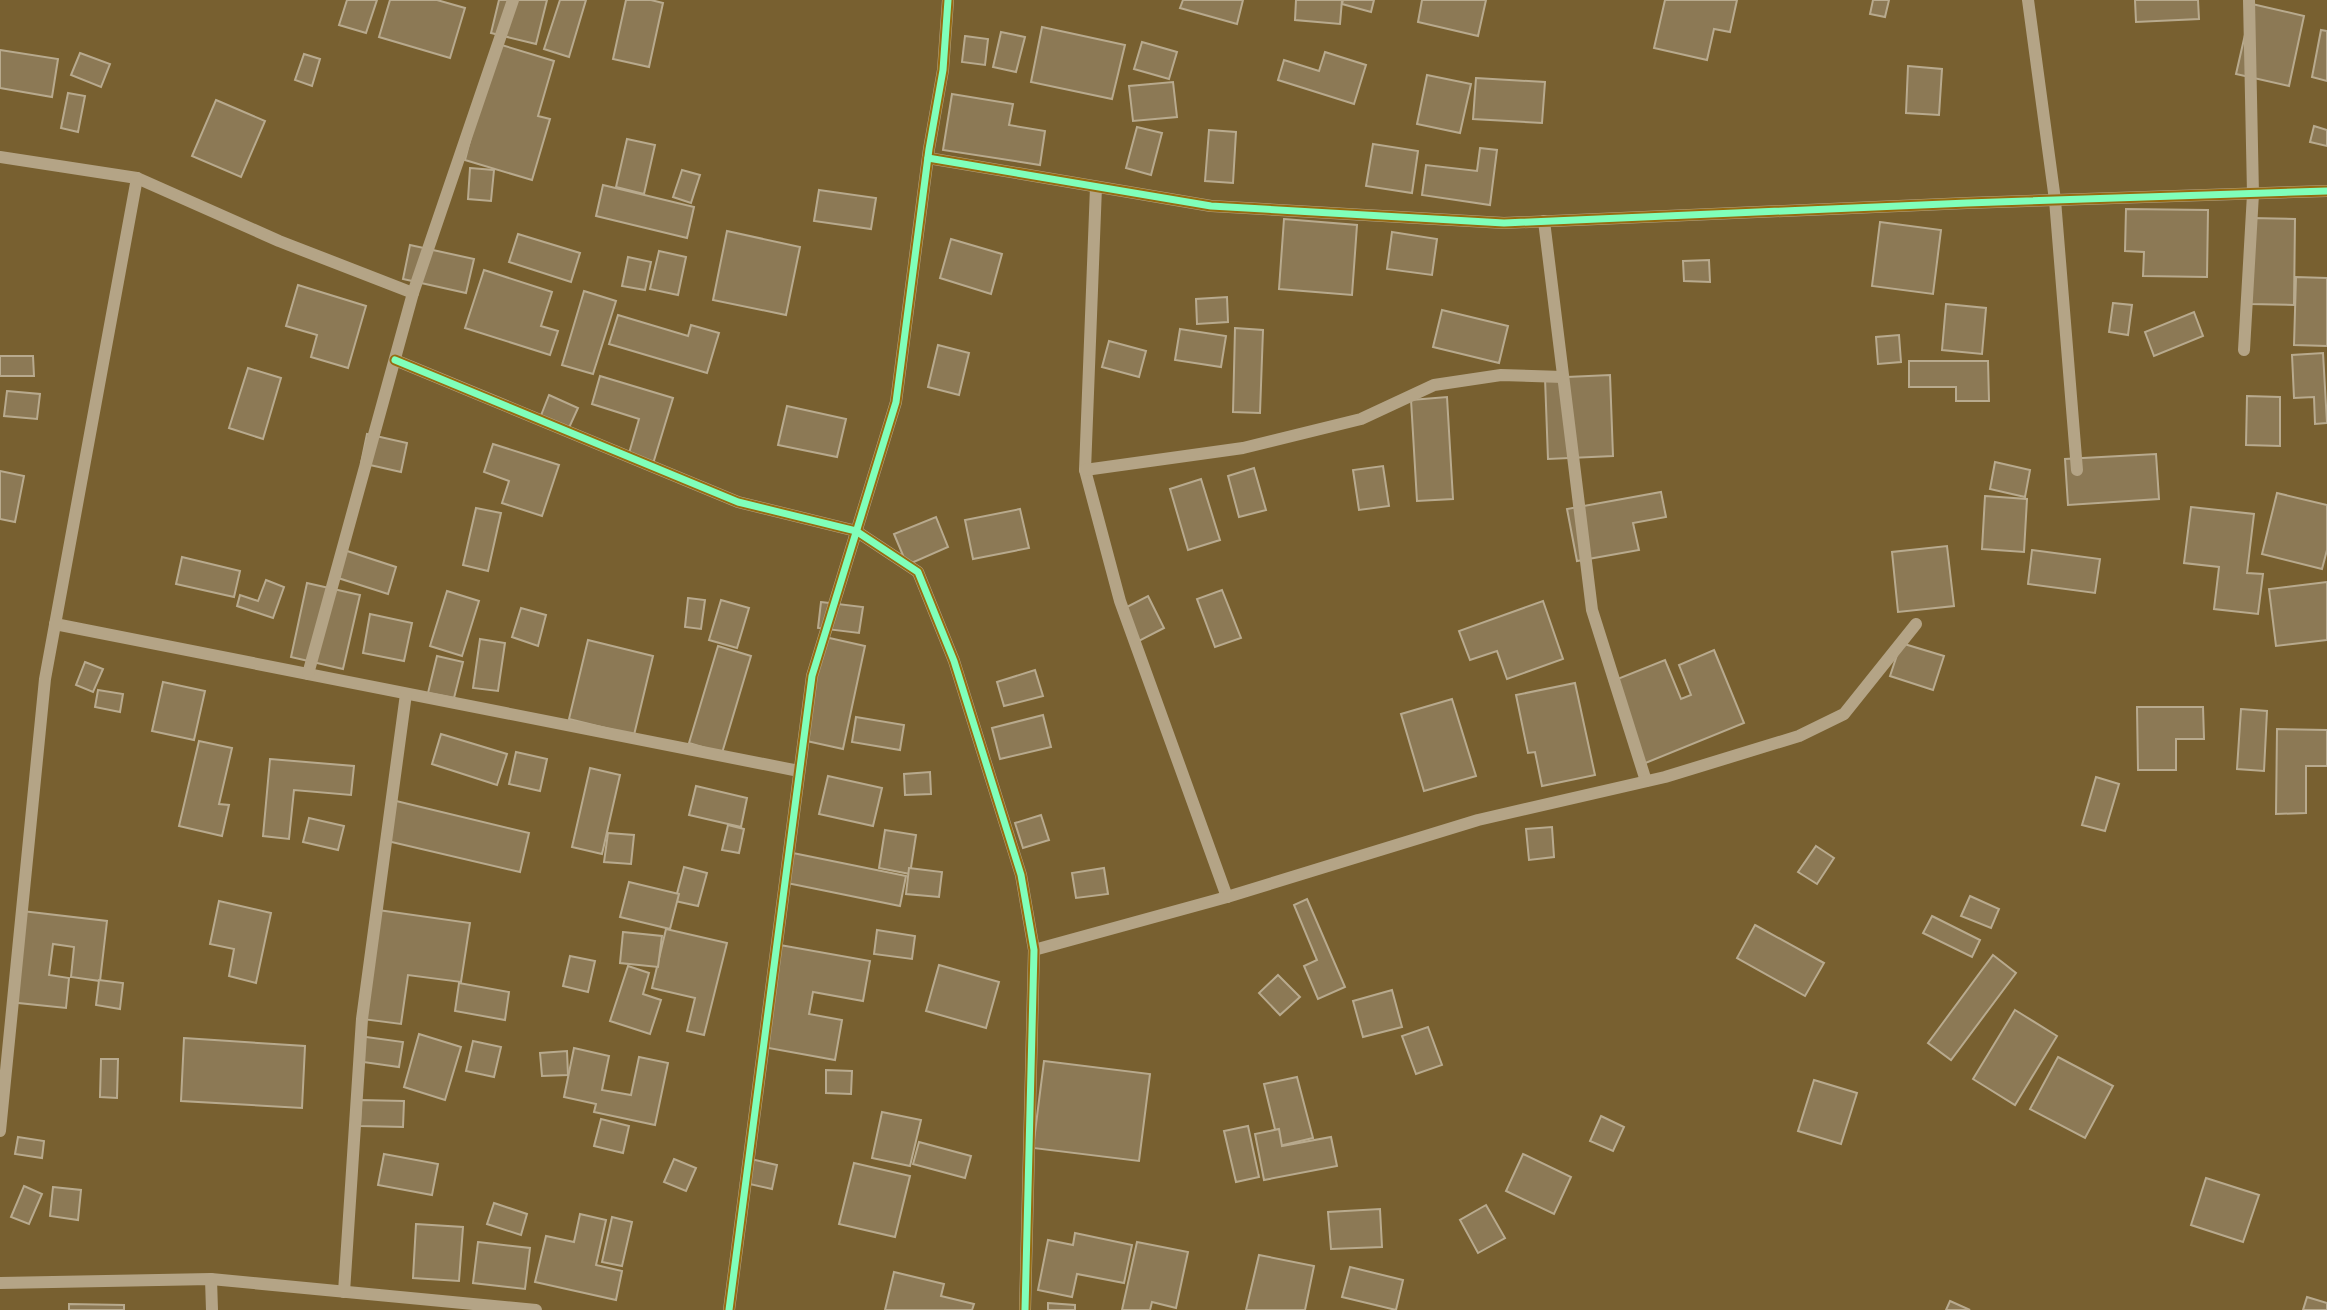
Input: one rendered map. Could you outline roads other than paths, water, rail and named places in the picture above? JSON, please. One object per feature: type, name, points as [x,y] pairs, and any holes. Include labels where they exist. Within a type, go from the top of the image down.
[{"type":"street","points":[[309,674],[413,293],[513,0]]},
{"type":"street","points":[[729,1310],[811,676],[895,402],[928,158],[943,70],[948,0]]},
{"type":"street","points":[[2028,0],[2055,200],[2077,470]]},
{"type":"street","points":[[2244,350],[2253,194],[2249,0]]},
{"type":"street","points":[[0,157],[137,178],[279,241],[413,293]]},
{"type":"street","points":[[928,158],[1211,206],[1504,223],[2327,191]]},
{"type":"street","points":[[0,1131],[45,679],[137,178]]},
{"type":"street","points":[[1096,187],[1085,470],[1120,601],[1227,897]]},
{"type":"street","points":[[1544,221],[1592,610],[1646,781]]},
{"type":"street","points":[[395,360],[738,502],[856,531],[918,572],[954,661],[1021,875],[1034,950],[1025,1310]]},
{"type":"street","points":[[1085,470],[1243,448],[1361,419],[1434,385],[1501,375],[1563,377]]},
{"type":"street","points":[[55,624],[799,771]]},
{"type":"street","points":[[1034,950],[1227,897],[1478,820],[1646,781],[1798,736],[1844,715],[1916,624]]},
{"type":"street","points":[[344,1292],[362,1019],[406,694]]},
{"type":"street","points":[[211,1279],[212,1310]]},
{"type":"street","points":[[0,1283],[211,1279],[492,1308],[536,1310]]}]
